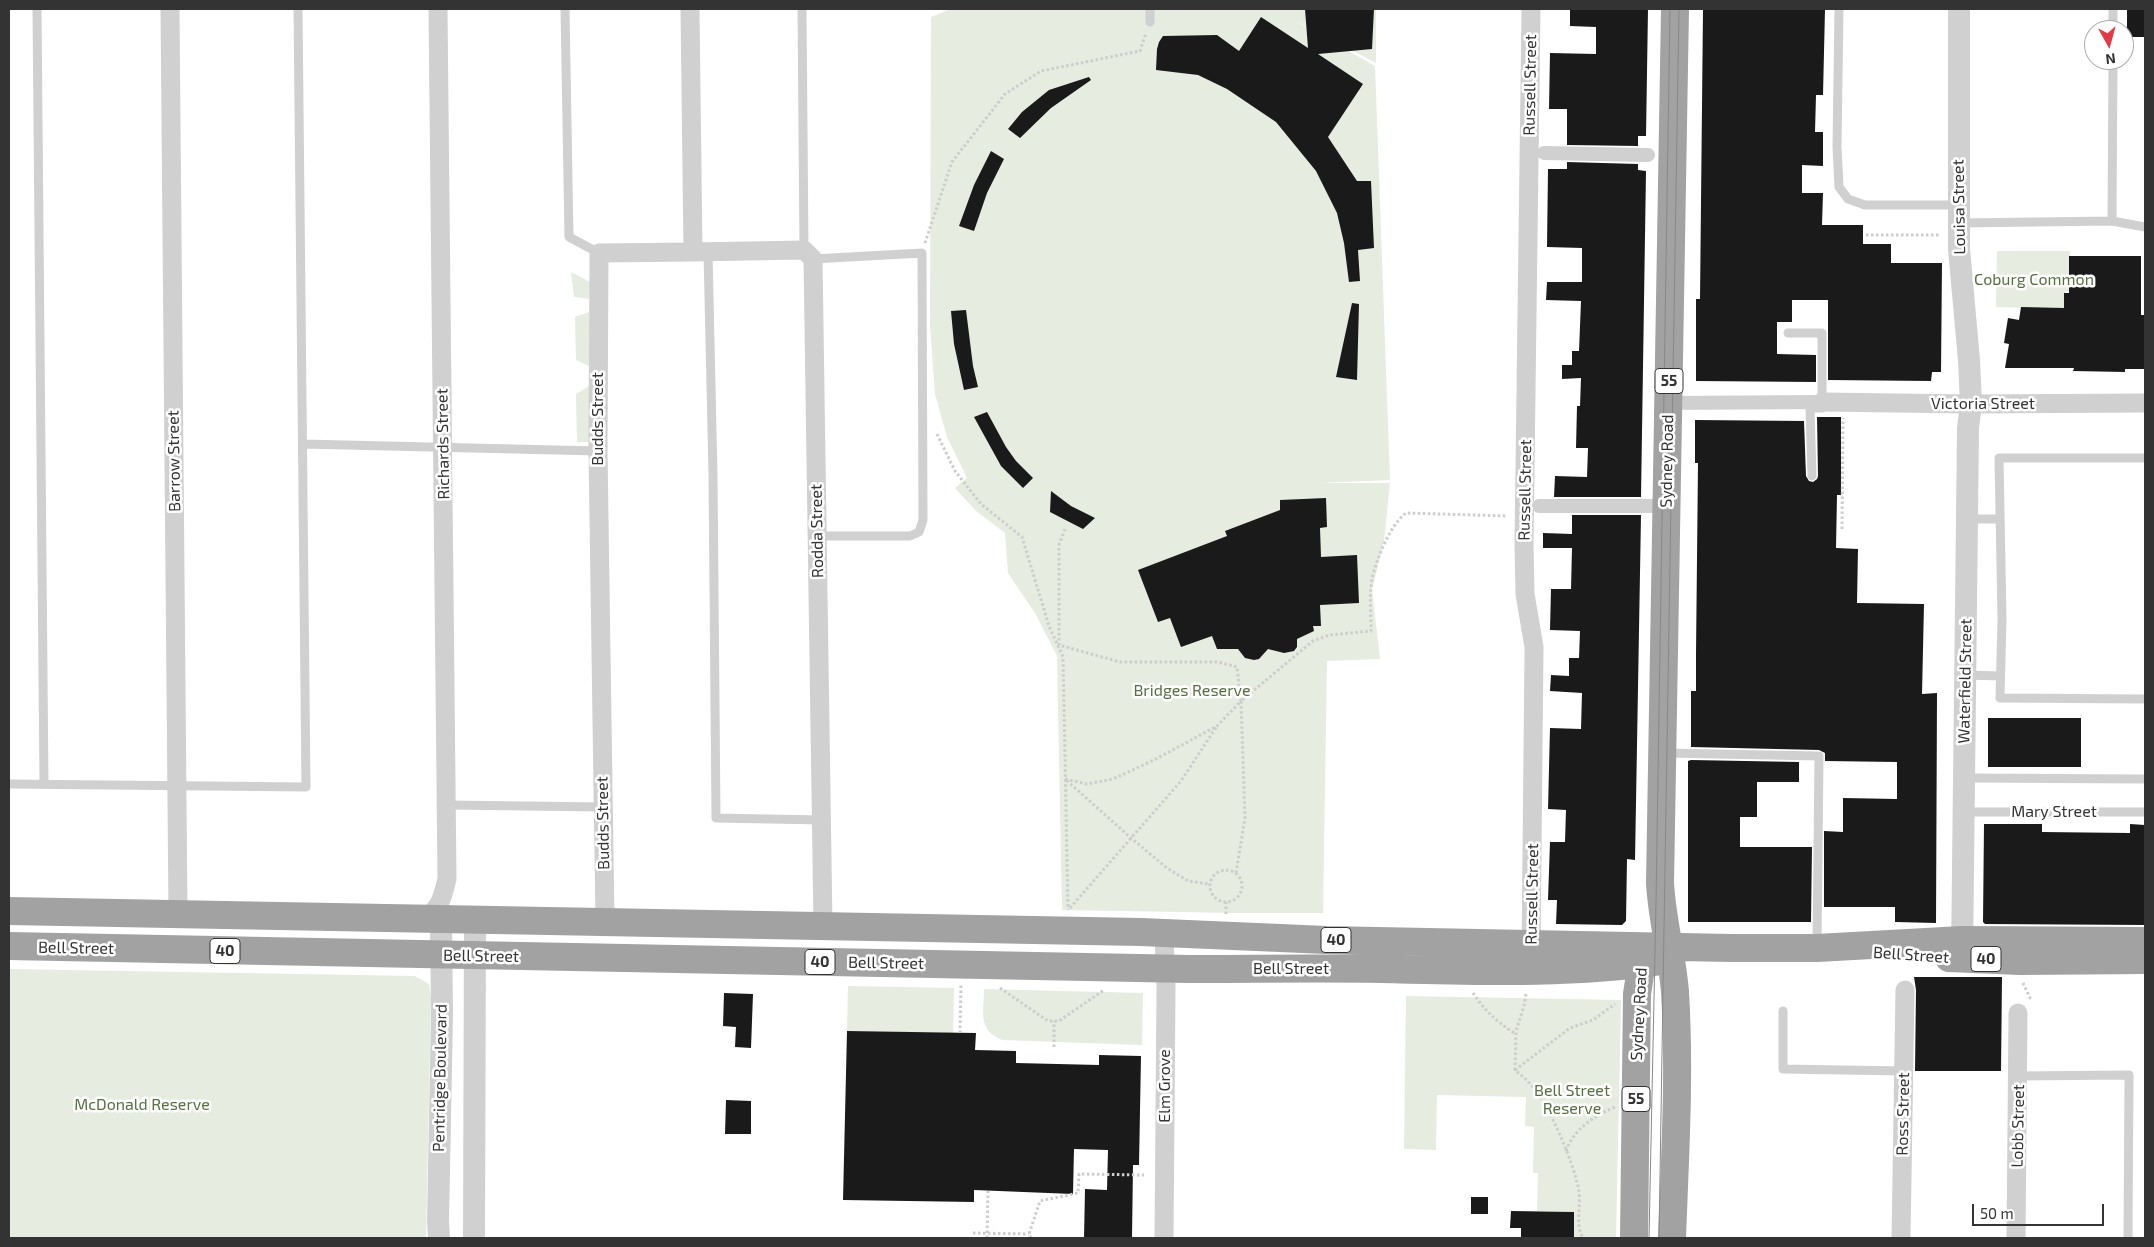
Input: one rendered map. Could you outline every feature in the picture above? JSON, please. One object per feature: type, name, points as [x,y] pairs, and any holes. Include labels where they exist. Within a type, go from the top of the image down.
[{"type":"highway","name":"Sydney Road","points":[[1634,1238],[1637,1002],[1656,954],[1660,883],[1675,9]]},
{"type":"highway","name":"Bell Street","points":[[9,911],[605,921],[823,927],[1068,921],[1164,934],[1326,940],[1529,970]]},
{"type":"highway","points":[[1326,940],[1327,968]]},
{"type":"highway","name":"Bell Street","points":[[9,946],[1165,968],[1529,970],[1656,954],[1731,948],[1822,948],[1906,956],[1962,949],[2145,941]]},
{"type":"highway","name":"Bell Street","points":[[1962,949],[2020,961],[2145,960]]},
{"type":"highway","name":"Sydney Road","points":[[1656,954],[1675,995],[1676,1110],[1672,1238]]},
{"type":"street","name":"Barrow Street","points":[[170,9],[178,914]]},
{"type":"street","name":"Richards Street","points":[[438,9],[447,879],[441,901],[435,912],[452,918],[455,904],[447,879]]},
{"type":"street","points":[[690,9],[700,252]]},
{"type":"street","name":"Russell Street","points":[[1529,970],[1534,647],[1526,594],[1524,544],[1531,9]]},
{"type":"street","name":"Louisa Street","points":[[1959,9],[1959,221],[1971,404]]},
{"type":"street","points":[[1544,153],[1648,155]]},
{"type":"street","points":[[599,253],[808,254]]},
{"type":"street","name":"Budds Street","points":[[599,253],[598,451],[605,921]]},
{"type":"street","name":"Rodda Street","points":[[808,254],[817,536],[823,927]]},
{"type":"street","points":[[1668,403],[1822,402]]},
{"type":"street","name":"Victoria Street","points":[[1822,402],[1971,404],[2145,403]]},
{"type":"street","name":"Waterfield Street","points":[[1962,949],[1968,428],[1971,404]]},
{"type":"street","points":[[1539,506],[1666,506]]},
{"type":"street","name":"Pentridge Boulevard","points":[[439,1238],[441,955],[452,918]]},
{"type":"street","name":"Pentridge Boulevard","points":[[452,918],[475,956],[474,1238]]},
{"type":"street","name":"Elm Grove","points":[[1164,934],[1164,1238]]},
{"type":"street","name":"Ross Street","points":[[1901,1238],[1906,990]]},
{"type":"street","name":"Lobb Street","points":[[2016,1238],[2018,1013]]},
{"type":"lane","points":[[36,9],[44,784]]},
{"type":"lane","points":[[9,784],[306,787],[298,9]]},
{"type":"lane","points":[[565,9],[569,236],[599,253]]},
{"type":"lane","points":[[802,9],[808,254],[922,253],[923,520],[919,532],[910,536],[817,536]]},
{"type":"lane","points":[[1150,9],[1150,22]]},
{"type":"lane","points":[[1839,9],[1838,187],[1848,199],[1865,205],[1959,221],[2112,221],[2145,227]]},
{"type":"lane","points":[[2112,221],[2113,70]]},
{"type":"lane","points":[[700,252],[713,475],[716,818],[822,820]]},
{"type":"lane","points":[[1788,333],[1822,333],[1822,408],[1810,408],[1812,476]]},
{"type":"lane","points":[[303,444],[598,451]]},
{"type":"lane","points":[[2145,458],[1999,458],[2002,619],[2000,698],[2145,699]]},
{"type":"lane","points":[[1967,519],[1999,519]]},
{"type":"lane","points":[[1965,676],[2000,676]]},
{"type":"lane","points":[[1663,753],[1819,756],[1822,948]]},
{"type":"lane","points":[[1964,778],[2145,779]]},
{"type":"lane","points":[[447,805],[603,806]]},
{"type":"lane","name":"Mary Street","points":[[1963,812],[2145,812]]},
{"type":"lane","points":[[1783,1011],[1783,1069],[1904,1071]]},
{"type":"lane","points":[[2018,1076],[2130,1075],[2128,1238]]},
{"type":"path","points":[[922,253],[952,162],[1005,94],[1041,71],[1140,51],[1150,22]]},
{"type":"path","points":[[1866,235],[1959,221]]},
{"type":"path","points":[[924,404],[955,471],[981,504],[1022,537],[1049,626],[1063,657],[1068,921]]},
{"type":"path","points":[[1842,529],[1843,417]]},
{"type":"path","points":[[1068,921],[1131,838],[1181,780],[1217,726],[1240,701],[1313,641],[1329,635],[1371,631],[1372,579],[1383,546],[1399,519],[1406,513],[1508,516]]},
{"type":"path","points":[[1059,645],[1060,545],[1065,529]]},
{"type":"path","points":[[1059,645],[1120,662],[1218,662],[1237,667],[1246,818],[1236,873]]},
{"type":"path","points":[[1065,778],[1087,784],[1113,779],[1154,760],[1217,726]]},
{"type":"path","points":[[1065,778],[1167,868],[1188,880],[1209,884]]},
{"type":"path","points":[[1228,869],[1236,873],[1242,881],[1241,891],[1236,899],[1226,902],[1220,902],[1212,895],[1209,884],[1212,876],[1220,870],[1228,869]]},
{"type":"path","points":[[1226,902],[1226,913]]},
{"type":"path","points":[[1529,970],[1524,1006],[1516,1034],[1515,1070],[1533,1086],[1550,1116],[1566,1151],[1579,1192],[1578,1219],[1583,1238]]},
{"type":"path","points":[[960,1033],[961,984]]},
{"type":"path","points":[[995,985],[1048,1021],[1060,1021],[1109,987]]},
{"type":"path","points":[[1472,993],[1495,1020],[1516,1034]]},
{"type":"path","points":[[1515,1070],[1570,1028],[1593,1020],[1621,1000]]},
{"type":"path","points":[[1054,1021],[1054,1047]]},
{"type":"path","points":[[1566,1151],[1570,1141],[1584,1124],[1622,1104]]},
{"type":"path","points":[[1029,1234],[1040,1201],[1078,1193],[1079,1174],[1144,1175]]},
{"type":"path","points":[[987,1238],[988,1191]]},
{"type":"path","points":[[973,1233],[1029,1234]]},
{"type":"path","points":[[1029,1234],[1032,1238]]},
{"type":"green space","name":"Bridges Reserve","points":[[951,9],[1376,9],[1376,63],[1294,20],[1375,66],[1390,480],[1321,483],[1390,483],[1384,541],[1372,590],[1380,659],[1327,661],[1323,913],[1062,910],[1057,656],[1035,613],[1008,573],[1005,533],[976,511],[955,488],[967,478],[947,437],[935,394],[930,325],[931,17]]},
{"type":"green space","name":"Coburg Common","points":[[1997,251],[2070,251],[2072,291],[2065,292],[2065,309],[1996,307]]},
{"type":"green space","points":[[571,272],[590,282],[589,299],[574,297]]},
{"type":"green space","points":[[589,312],[589,366],[576,360],[575,317]]},
{"type":"green space","points":[[589,386],[591,442],[577,442],[576,394]]},
{"type":"green space","name":"McDonald Reserve","points":[[9,969],[415,976],[429,984],[431,998],[426,1238],[9,1238]]},
{"type":"green space","points":[[848,986],[954,988],[953,1033],[847,1031]]},
{"type":"green space","points":[[984,989],[1143,993],[1142,1045],[1002,1040],[994,1036],[985,1025],[983,1012]]},
{"type":"green space","name":"Bell Street Reserve","points":[[1406,996],[1621,1000],[1616,1238],[1574,1238],[1574,1212],[1537,1211],[1538,1173],[1533,1173],[1534,1127],[1525,1126],[1526,1097],[1437,1095],[1436,1150],[1404,1149]]},
{"type":"building","points":[[1305,9],[1374,9],[1372,49],[1318,54],[1363,84],[1328,137],[1357,181],[1371,181],[1374,248],[1358,250],[1360,281],[1349,282],[1344,243],[1337,213],[1316,171],[1276,122],[1227,89],[1198,75],[1156,70],[1157,49],[1163,36],[1217,35],[1239,51],[1261,17],[1308,48]]},
{"type":"building","points":[[1570,9],[1648,9],[1646,136],[1638,136],[1638,146],[1567,145],[1567,109],[1549,109],[1550,53],[1596,54],[1596,27],[1570,26]]},
{"type":"building","points":[[1703,9],[1825,9],[1823,95],[1816,95],[1815,132],[1823,132],[1823,166],[1802,165],[1802,193],[1823,193],[1822,225],[1863,225],[1863,244],[1891,244],[1891,263],[1942,263],[1941,372],[1932,372],[1931,381],[1828,380],[1828,300],[1792,300],[1792,322],[1777,322],[1777,354],[1816,355],[1816,382],[1696,381],[1696,299],[1700,299]]},
{"type":"building","points":[[2127,9],[2145,9],[2145,37],[2134,37],[2134,20],[2127,20]]},
{"type":"building","points":[[1089,77],[1091,80],[1051,108],[1020,138],[1008,129],[1022,112],[1049,90]]},
{"type":"building","points":[[991,151],[1004,159],[987,193],[974,231],[959,226],[974,185]]},
{"type":"building","points":[[1567,162],[1638,164],[1638,170],[1646,171],[1641,497],[1554,497],[1555,476],[1587,477],[1588,448],[1576,448],[1577,406],[1580,406],[1581,378],[1562,379],[1562,365],[1572,365],[1572,351],[1579,351],[1581,301],[1546,300],[1547,282],[1582,282],[1582,248],[1547,247],[1548,169],[1567,169]]},
{"type":"building","points":[[2069,256],[2141,256],[2141,315],[2145,315],[2145,369],[2125,369],[2125,372],[2073,371],[2074,368],[2005,368],[2009,344],[2004,343],[2008,318],[2019,320],[2021,307],[2064,308],[2064,293],[2069,293]]},
{"type":"building","points":[[1352,303],[1359,304],[1357,380],[1336,377]]},
{"type":"building","points":[[966,310],[973,366],[978,387],[964,390],[954,344],[951,311]]},
{"type":"building","points":[[987,412],[1006,447],[1016,461],[1033,478],[1023,488],[1001,466],[974,417]]},
{"type":"building","points":[[1817,417],[1841,417],[1841,495],[1837,495],[1836,548],[1858,549],[1857,603],[1924,604],[1922,694],[1937,693],[1936,923],[1895,922],[1895,907],[1824,907],[1824,831],[1843,832],[1843,798],[1897,799],[1897,762],[1825,761],[1825,753],[1819,750],[1691,747],[1691,691],[1696,691],[1698,463],[1695,463],[1695,420],[1804,421],[1806,476],[1809,481],[1813,482],[1818,476]]},
{"type":"building","points":[[1051,491],[1071,506],[1095,518],[1083,529],[1050,512]]},
{"type":"building","points":[[1326,498],[1327,527],[1320,528],[1321,557],[1357,555],[1359,603],[1320,605],[1321,626],[1313,626],[1314,631],[1297,639],[1297,647],[1294,651],[1284,653],[1268,649],[1259,659],[1254,660],[1245,658],[1238,649],[1217,649],[1212,636],[1181,647],[1170,618],[1158,622],[1138,570],[1227,536],[1225,531],[1280,510],[1280,500]]},
{"type":"building","points":[[1572,515],[1641,515],[1635,860],[1627,859],[1626,921],[1622,925],[1556,924],[1557,900],[1548,900],[1550,842],[1565,842],[1566,810],[1548,809],[1550,728],[1581,729],[1582,693],[1550,691],[1551,675],[1569,676],[1569,658],[1579,658],[1580,631],[1550,630],[1551,589],[1571,589],[1572,548],[1543,548],[1543,533],[1572,534]]},
{"type":"building","points":[[1988,718],[2081,718],[2081,767],[1988,767]]},
{"type":"building","points":[[1688,761],[1799,762],[1799,782],[1757,782],[1757,817],[1740,817],[1740,847],[1812,847],[1811,922],[1688,922]]},
{"type":"building","points":[[1984,824],[2042,824],[2042,832],[2130,833],[2130,824],[2145,825],[2145,925],[1985,924],[1983,922]]},
{"type":"building","points":[[1914,977],[2002,977],[2001,1071],[1915,1071],[1916,990]]},
{"type":"building","points":[[724,993],[753,994],[751,1048],[735,1047],[736,1027],[723,1026]]},
{"type":"building","points":[[847,1031],[976,1033],[975,1050],[1016,1051],[1016,1063],[1099,1065],[1099,1055],[1141,1056],[1139,1165],[1133,1165],[1132,1238],[1084,1238],[1085,1189],[1107,1190],[1108,1150],[1074,1149],[1073,1194],[974,1190],[974,1202],[843,1200]]},
{"type":"building","points":[[726,1100],[751,1101],[751,1134],[725,1134]]},
{"type":"building","points":[[1471,1197],[1488,1197],[1488,1214],[1471,1214]]},
{"type":"building","points":[[1511,1211],[1574,1212],[1574,1238],[1521,1238],[1521,1228],[1510,1228]]},
{"type":"tram line","points":[[1649,1238],[1670,9]]},
{"type":"tram line","points":[[1659,1238],[1679,9]]}]
